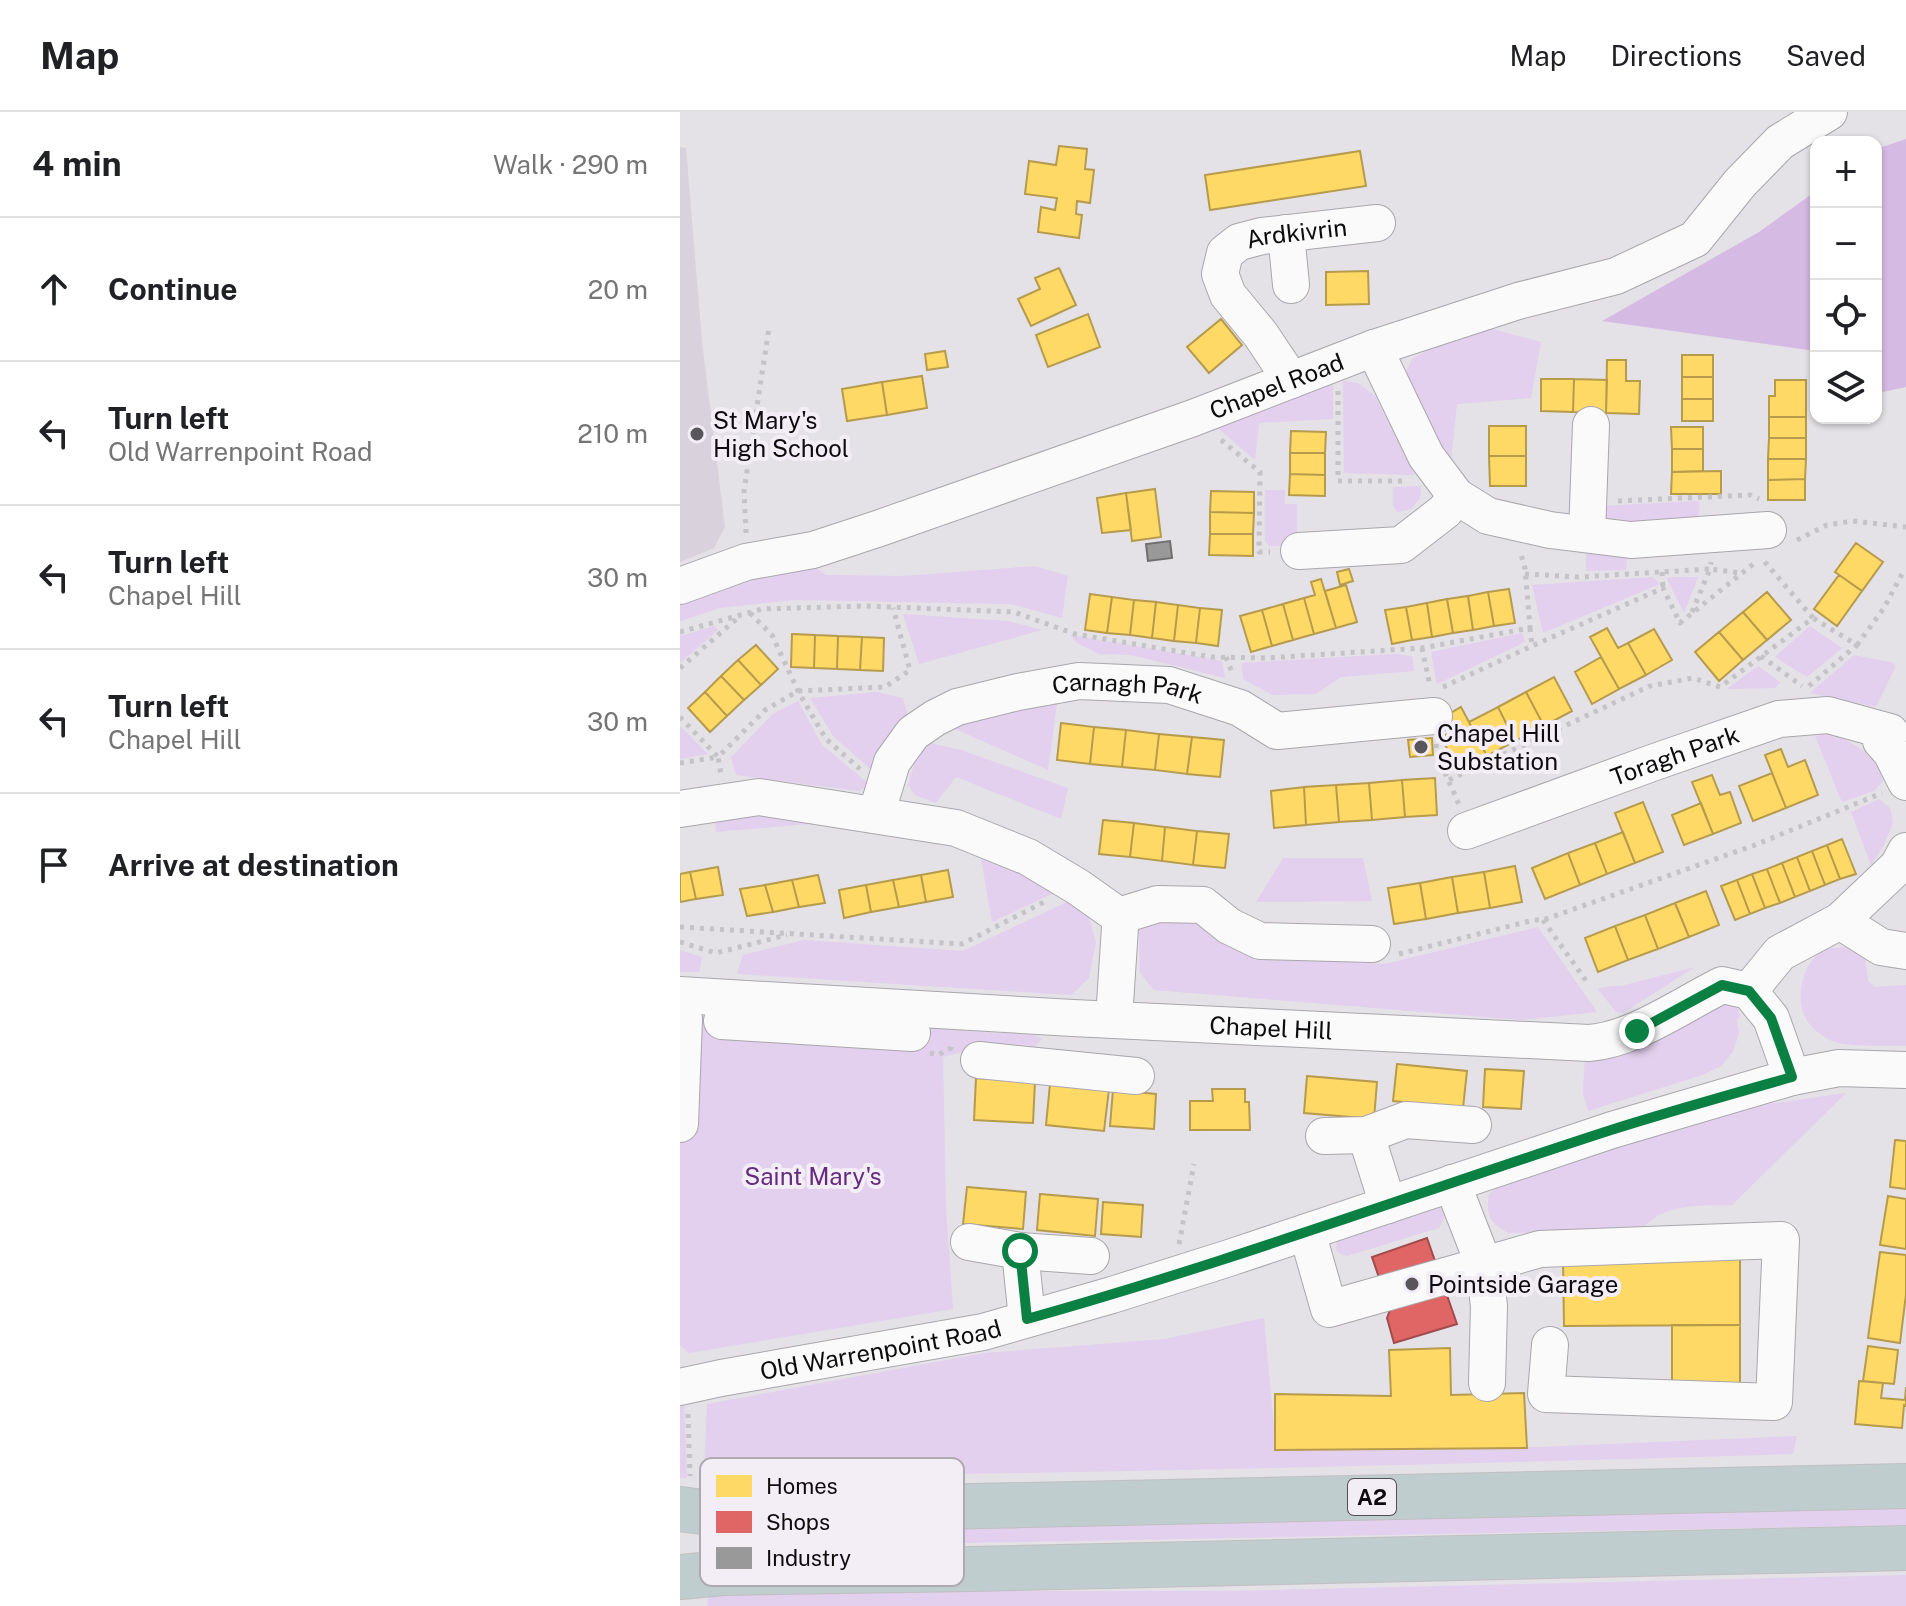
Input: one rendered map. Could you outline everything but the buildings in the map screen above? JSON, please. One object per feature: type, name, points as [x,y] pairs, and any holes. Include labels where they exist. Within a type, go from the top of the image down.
[{"type":"highway","name":"A2","points":[[964,1506],[1906,1486]]},
{"type":"highway","points":[[964,1569],[1906,1548]]},
{"type":"highway","points":[[680,1577],[700,1575]]},
{"type":"street","name":"Chapel Road","points":[[680,586],[746,562],[813,550],[880,528],[1193,418],[1374,348],[1518,301],[1616,276],[1695,239],[1740,183],[1780,142],[1829,112]]},
{"type":"street","name":"Ardkivrin","points":[[1291,380],[1261,335],[1228,295],[1220,274],[1225,253],[1239,242],[1262,236],[1377,223]]},
{"type":"street","points":[[1286,233],[1291,285]]},
{"type":"street","points":[[1374,348],[1426,456],[1448,485],[1488,516],[1550,530],[1588,518],[1631,540],[1771,536]]},
{"type":"street","points":[[1588,518],[1591,425]]},
{"type":"street","points":[[1299,551],[1401,545],[1445,511],[1448,485]]},
{"type":"street","name":"Carnagh Park","points":[[880,803],[892,762],[913,733],[935,718],[957,707],[1079,681],[1169,685],[1240,708],[1277,731],[1434,716]]},
{"type":"street","name":"Toragh Park","points":[[1466,831],[1779,719],[1828,715],[1898,722]]},
{"type":"street","name":"Toragh Park","points":[[1898,722],[1881,741],[1891,752],[1900,785]]},
{"type":"street","points":[[680,809],[759,797],[880,803],[956,828],[1028,857],[1119,916]]},
{"type":"street","points":[[1792,1077],[1771,1018],[1749,991],[1780,953],[1840,921],[1898,866],[1906,851]]},
{"type":"street","points":[[1119,916],[1158,904],[1203,905],[1229,926],[1260,941],[1372,944]]},
{"type":"street","points":[[1114,1019],[1119,916]]},
{"type":"street","points":[[1840,921],[1881,947],[1906,951]]},
{"type":"street","name":"Chapel Hill","points":[[681,1011],[1063,1017],[1589,1043],[1605,1042],[1637,1031],[1722,985],[1749,991]]},
{"type":"street","points":[[680,1124],[681,1011],[912,1033]]},
{"type":"street","points":[[1055,1068],[1063,1017]]},
{"type":"street","points":[[979,1060],[1136,1076]]},
{"type":"street","name":"Old Warrenpoint Road","points":[[684,1386],[983,1332],[1172,1276],[1612,1130],[1792,1077],[1839,1068],[1906,1070]]},
{"type":"street","points":[[1324,1136],[1366,1135],[1406,1120],[1473,1125]]},
{"type":"street","points":[[1366,1135],[1388,1205]]},
{"type":"street","points":[[1452,1183],[1484,1265],[1489,1306],[1487,1383]]},
{"type":"street","points":[[1307,1232],[1329,1309],[1540,1249],[1781,1240],[1774,1402],[1546,1394],[1550,1345]]},
{"type":"street","points":[[969,1242],[1020,1251],[1091,1256]]},
{"type":"street","points":[[1020,1251],[1027,1319]]},
{"type":"path","points":[[746,562],[744,491],[769,328]]},
{"type":"path","points":[[1339,362],[1338,481],[1423,481],[1448,485]]},
{"type":"path","points":[[1193,418],[1260,472],[1259,552],[1299,551]]},
{"type":"path","points":[[1588,518],[1750,495],[1813,618],[1857,645]]},
{"type":"path","points":[[1771,536],[1797,540],[1827,525],[1853,521],[1906,527]]},
{"type":"path","points":[[1662,572],[1663,588],[1680,623],[1742,573],[1771,536]]},
{"type":"path","points":[[1518,545],[1525,568],[1532,646]]},
{"type":"path","points":[[1692,613],[1710,569],[1742,573]]},
{"type":"path","points":[[1796,697],[1857,645],[1906,572]]},
{"type":"path","points":[[1422,648],[1431,692],[1663,588]]},
{"type":"path","points":[[680,632],[762,609],[865,606],[1014,612],[1075,634],[1211,657],[1267,658],[1422,648],[1530,628]]},
{"type":"path","points":[[680,763],[718,757],[765,710],[798,691],[885,687],[910,670],[893,608]]},
{"type":"path","points":[[680,668],[746,613]]},
{"type":"path","points":[[746,613],[772,635],[798,691],[826,739],[880,803]]},
{"type":"path","points":[[1449,780],[1650,686],[1693,678],[1720,687],[1813,618]]},
{"type":"path","points":[[1761,656],[1806,688]]},
{"type":"path","points":[[680,717],[718,757]]},
{"type":"path","points":[[1372,944],[1384,958],[1543,920],[1755,845],[1900,785]]},
{"type":"path","points":[[680,927],[962,944],[1078,887]]},
{"type":"path","points":[[1543,920],[1589,985]]},
{"type":"path","points":[[680,942],[716,953],[792,934]]},
{"type":"path","points":[[715,966],[716,953]]},
{"type":"path","points":[[1172,1276],[1194,1164]]},
{"type":"path","points":[[684,1386],[685,1498]]},
{"type":"shaded area","points":[[1906,139],[1906,387],[1883,392],[1882,391],[1882,147]]},
{"type":"shaded area","name":"St Mary's High School","points":[[680,147],[686,148],[702,342],[725,527],[714,548],[680,562]]},
{"type":"shaded area","points":[[1810,195],[1810,350],[1602,321],[1759,232]]},
{"type":"green space","points":[[1477,325],[1541,342],[1531,398],[1457,404],[1450,469],[1404,377],[1412,359]]},
{"type":"green space","points":[[1333,380],[1333,419],[1259,423],[1255,460],[1213,424]]},
{"type":"green space","points":[[1343,381],[1358,383],[1375,396],[1415,475],[1344,473]]},
{"type":"green space","points":[[1421,486],[1420,498],[1411,509],[1397,512],[1393,505],[1393,487]]},
{"type":"green space","points":[[1265,490],[1285,490],[1285,504],[1297,504],[1297,546],[1269,546],[1265,541]]},
{"type":"green space","points":[[1699,501],[1699,520],[1608,524],[1599,506]]},
{"type":"green space","points":[[1586,551],[1627,557],[1626,570],[1586,571]]},
{"type":"green space","points":[[811,564],[826,575],[904,576],[1035,566],[1068,576],[1062,618],[1011,604],[793,600],[720,608],[680,621],[680,601]]},
{"type":"green space","points":[[1652,577],[1660,584],[1543,633],[1532,585]]},
{"type":"green space","points":[[1698,577],[1684,613],[1667,579]]},
{"type":"green space","points":[[903,614],[1008,621],[1042,630],[919,664]]},
{"type":"green space","points":[[714,626],[718,630],[680,663],[680,636]]},
{"type":"green space","points":[[1810,626],[1842,648],[1807,677],[1775,657]]},
{"type":"green space","points":[[1522,633],[1525,642],[1437,684],[1431,652]]},
{"type":"green space","points":[[1070,635],[1222,661],[1225,678],[1131,655],[1099,654],[1077,643]]},
{"type":"green space","points":[[1394,654],[1412,656],[1414,671],[1341,677],[1316,694],[1273,695],[1243,679],[1242,663]]},
{"type":"green space","points":[[1854,655],[1894,663],[1895,668],[1876,707],[1810,693]]},
{"type":"green space","points":[[1758,666],[1780,682],[1775,688],[1727,689]]},
{"type":"green space","points":[[878,692],[903,698],[908,717],[877,775],[833,736],[810,698]]},
{"type":"green space","points":[[1058,697],[1048,770],[953,728],[992,712]]},
{"type":"green space","points":[[798,701],[822,745],[869,784],[859,791],[736,775],[731,757],[773,714]]},
{"type":"green space","points":[[680,726],[708,754],[680,759]]},
{"type":"green space","points":[[1833,734],[1857,746],[1876,764],[1883,781],[1874,791],[1842,802],[1815,736]]},
{"type":"green space","points":[[930,743],[961,750],[1068,788],[1061,819],[956,777],[936,803],[915,795],[908,785],[916,758]]},
{"type":"green space","points":[[1879,799],[1890,808],[1893,823],[1871,865],[1851,812]]},
{"type":"green space","points":[[760,806],[854,820],[716,832],[715,820]]},
{"type":"green space","points":[[981,858],[1052,885],[1054,893],[992,922]]},
{"type":"green space","points":[[1283,858],[1363,858],[1372,901],[1256,902]]},
{"type":"green space","points":[[1067,902],[1087,911],[1096,942],[1089,978],[1071,995],[737,974],[743,955],[804,940],[963,951]]},
{"type":"green space","points":[[1199,916],[1255,957],[1385,964],[1538,927],[1597,1012],[1521,1020],[1154,990],[1140,973],[1139,918]]},
{"type":"green space","points":[[1847,947],[1865,958],[1868,981],[1875,987],[1906,985],[1906,1046],[1839,1043],[1820,1034],[1807,1020],[1802,1009],[1801,990],[1810,963],[1825,950]]},
{"type":"green space","points":[[680,950],[702,957],[699,972],[680,972]]},
{"type":"green space","points":[[1695,967],[1623,1013],[1616,1012],[1598,989],[1625,985]]},
{"type":"green space","points":[[1718,1004],[1736,1005],[1740,1016],[1733,1052],[1721,1066],[1702,1075],[1588,1111],[1583,1093],[1585,1056]]},
{"type":"green space","name":"Saint Mary's","points":[[680,1013],[951,1027],[965,1031],[1033,1035],[1042,1039],[1034,1047],[1005,1044],[1000,1052],[963,1052],[943,1057],[946,1209],[953,1309],[689,1353],[680,1345]]},
{"type":"green space","points":[[1846,1093],[1732,1205],[1671,1210],[1660,1214],[1642,1230],[1508,1233],[1493,1221],[1489,1213],[1489,1194],[1505,1181],[1733,1109]]},
{"type":"green space","points":[[1431,1204],[1441,1207],[1444,1212],[1439,1228],[1347,1256],[1336,1250],[1337,1235]]},
{"type":"green space","points":[[1264,1318],[1276,1450],[1539,1447],[1797,1436],[1793,1454],[976,1474],[964,1474],[964,1458],[705,1458],[707,1404],[985,1353],[1165,1339]]},
{"type":"green space","points":[[684,1405],[687,1478],[680,1478],[680,1406]]},
{"type":"green space","points":[[1906,1502],[1906,1525],[964,1543],[964,1520]]},
{"type":"green space","points":[[1906,1575],[1906,1606],[708,1606],[707,1591],[1233,1591]]},
{"type":"place","name":"St Mary's High School","points":[[697,434]]},
{"type":"place","name":"Chapel Hill Substation","points":[[1421,747]]},
{"type":"place","name":"Pointside Garage","points":[[1412,1284]]},
{"type":"route","points":[[1020,1251],[1027,1319],[1226,1259],[1612,1130],[1792,1077],[1771,1018],[1749,991],[1722,985],[1637,1031]]}]
